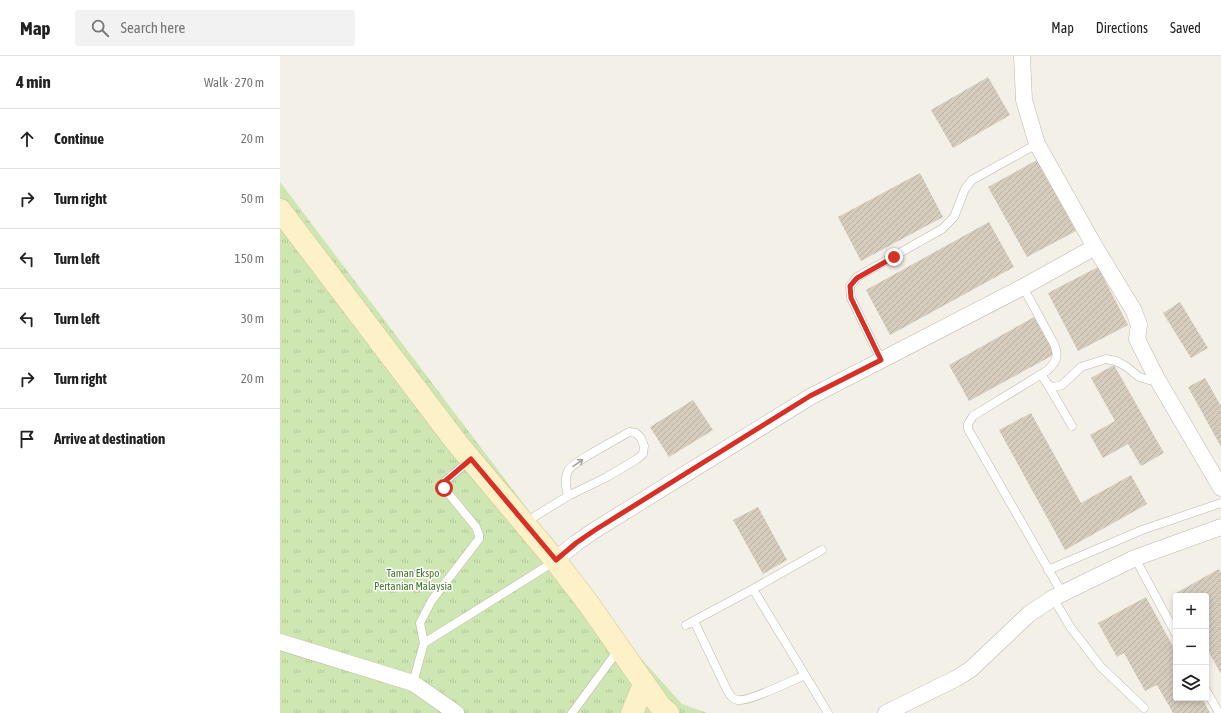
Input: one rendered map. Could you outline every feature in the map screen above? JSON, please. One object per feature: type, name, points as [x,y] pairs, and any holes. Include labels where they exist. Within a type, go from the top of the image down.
[{"type":"street","points":[[1022,56],[1024,100],[1037,144],[1095,247],[1134,311],[1139,325],[1137,339],[1156,378],[1221,488]]},
{"type":"street","points":[[280,210],[457,443],[556,560],[624,653],[660,706],[668,713]]},
{"type":"street","points":[[556,560],[576,543],[595,530],[810,396],[1023,287],[1095,247]]},
{"type":"street","points":[[886,713],[957,678],[971,669],[1029,614],[1057,595],[1135,558],[1221,527]]},
{"type":"street","points":[[280,642],[413,683],[456,713]]},
{"type":"street","points":[[624,653],[642,689],[649,713]]},
{"type":"street","points":[[632,713],[642,689]]},
{"type":"lane","points":[[881,360],[851,298],[850,286],[857,278],[942,229],[954,217],[965,189],[972,180],[1037,144]]},
{"type":"lane","points":[[1023,287],[1057,352],[1056,360],[1052,366],[1041,374],[973,416],[968,424],[968,429],[1048,570],[1071,628],[1101,667],[1144,708]]},
{"type":"lane","points":[[1048,384],[1054,387],[1062,386],[1081,367],[1106,359],[1116,361],[1127,367],[1139,377],[1149,380],[1156,378]]},
{"type":"lane","points":[[1041,374],[1072,426]]},
{"type":"lane","points":[[524,523],[568,496],[607,477],[637,459],[643,454],[644,446],[642,438],[636,433],[629,432],[577,463],[568,471],[565,484],[568,496]]},
{"type":"lane","points":[[413,683],[424,643],[420,623],[432,600],[478,539],[479,535],[476,527],[444,488],[444,482],[471,459]]},
{"type":"lane","points":[[1048,570],[1142,530],[1221,503]]},
{"type":"lane","points":[[805,675],[750,698],[740,700],[733,698],[726,690],[690,623],[822,550]]},
{"type":"lane","points":[[1135,558],[1173,629]]},
{"type":"lane","points":[[424,643],[556,560]]},
{"type":"lane","points":[[753,589],[828,713]]},
{"type":"lane","points":[[572,713],[624,653]]},
{"type":"lane","points":[[1209,695],[1219,713]]},
{"type":"green space","name":"Taman Ekspo Pertanian Malaysia","points":[[280,182],[637,654],[682,704],[707,713],[280,713]]},
{"type":"building","points":[[988,77],[1010,115],[953,148],[931,110]]},
{"type":"building","points":[[1037,160],[1076,231],[1027,257],[988,187]]},
{"type":"building","points":[[920,173],[943,217],[861,261],[838,217]]},
{"type":"building","points":[[989,222],[1014,267],[890,335],[866,290]]},
{"type":"building","points":[[1098,267],[1128,325],[1078,351],[1048,293]]},
{"type":"building","points":[[1180,302],[1208,348],[1191,358],[1163,313]]},
{"type":"building","points":[[1034,317],[1055,354],[969,401],[949,365]]},
{"type":"building","points":[[1114,365],[1164,453],[1141,466],[1128,444],[1103,458],[1090,435],[1115,421],[1091,378]]},
{"type":"building","points":[[1205,378],[1221,406],[1221,447],[1188,387]]},
{"type":"building","points":[[693,400],[713,430],[669,457],[650,427]]},
{"type":"building","points":[[1031,413],[1081,503],[1131,475],[1147,504],[1065,550],[999,430]]},
{"type":"building","points":[[758,507],[787,560],[763,574],[733,520]]},
{"type":"building","points":[[1219,569],[1221,573],[1221,674],[1209,652],[1209,593],[1176,593]]},
{"type":"building","points":[[1146,597],[1173,646],[1173,701],[1204,701],[1210,713],[1173,713],[1157,685],[1145,691],[1124,653],[1117,657],[1098,623]]},
{"type":"route","points":[[444,488],[444,482],[471,459],[556,560],[576,543],[595,530],[810,396],[881,360],[851,298],[850,286],[857,278],[894,257]]}]
